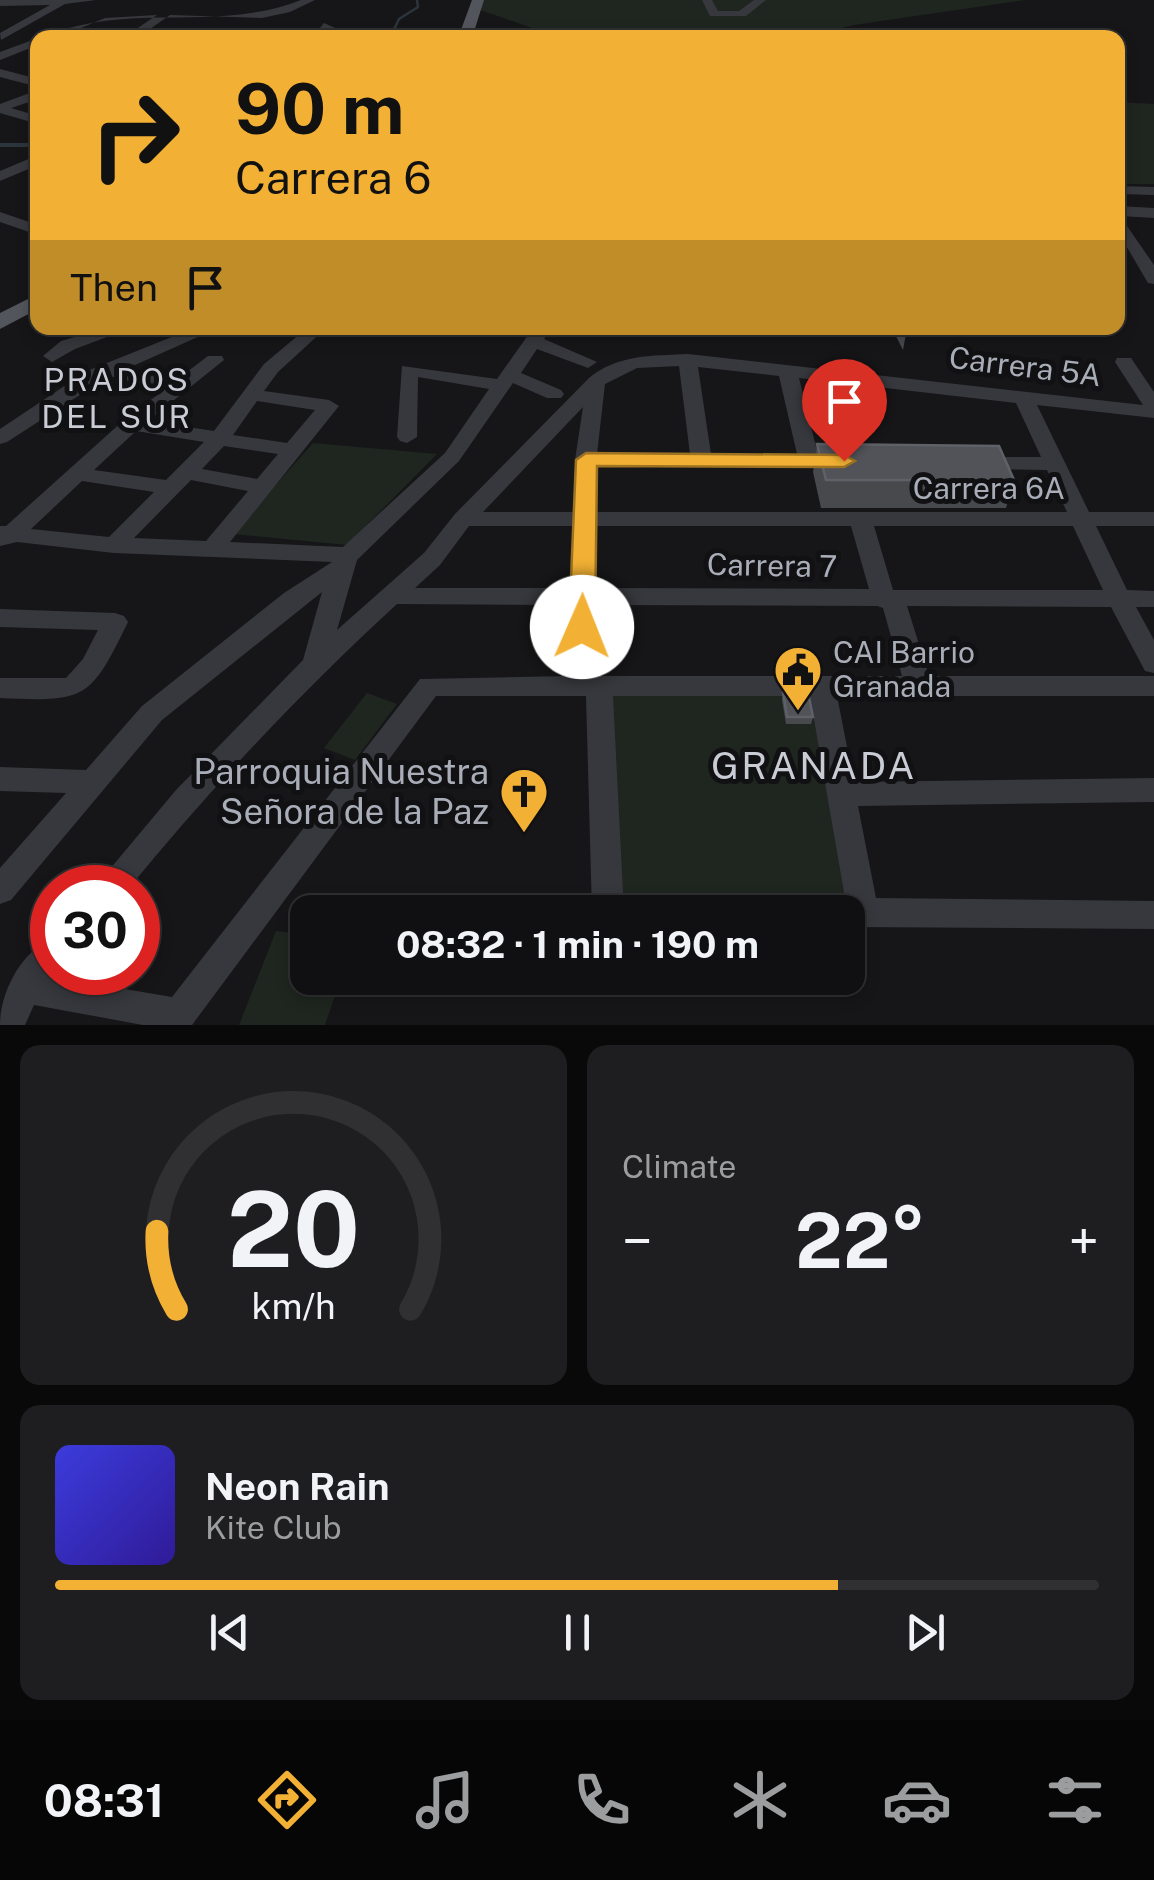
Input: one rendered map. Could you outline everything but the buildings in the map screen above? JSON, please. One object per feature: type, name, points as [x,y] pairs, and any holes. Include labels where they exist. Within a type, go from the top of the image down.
[{"type":"main road","points":[[468,30],[478,0]]},
{"type":"main road","points":[[0,306],[30,289]]},
{"type":"main road","points":[[0,322],[30,305]]},
{"type":"street","points":[[3,4],[91,0]]},
{"type":"street","points":[[707,0],[714,14],[735,16],[762,0]]},
{"type":"street","points":[[1,37],[63,1]]},
{"type":"street","points":[[68,30],[114,13],[239,21],[309,1]]},
{"type":"street","points":[[141,30],[166,14]]},
{"type":"street","points":[[0,22],[24,24]]},
{"type":"street","points":[[1,37],[30,40]]},
{"type":"street","points":[[6,54],[30,44]]},
{"type":"street","points":[[0,73],[30,81]]},
{"type":"street","points":[[0,94],[19,100]]},
{"type":"street","points":[[0,108],[30,97]]},
{"type":"street","points":[[0,108],[30,117]]},
{"type":"street","points":[[0,177],[30,164]]},
{"type":"street","points":[[1125,190],[1154,191]]},
{"type":"street","points":[[1125,212],[1154,213]]},
{"type":"street","points":[[0,217],[30,227]]},
{"type":"street","points":[[1125,229],[1152,270]]},
{"type":"street","points":[[1133,240],[1154,240]]},
{"type":"street","points":[[100,335],[68,345],[52,356],[101,372],[177,386]]},
{"type":"street","points":[[0,438],[101,372],[193,335]]},
{"type":"street","points":[[114,545],[219,439],[271,368],[310,335]]},
{"type":"street","points":[[3,881],[152,713],[344,562],[452,457],[536,335]]},
{"type":"street","points":[[538,335],[592,372]]},
{"type":"street","points":[[3,538],[131,424],[216,360]]},
{"type":"street","points":[[688,360],[701,459]]},
{"type":"street","name":"Carrera 5A","points":[[592,372],[608,372],[635,362],[688,360],[1154,409]]},
{"type":"street","points":[[1124,362],[1154,409]]},
{"type":"street","points":[[407,437],[410,370],[506,381],[554,394]]},
{"type":"street","points":[[787,370],[810,460]]},
{"type":"street","points":[[592,372],[582,597],[607,895]]},
{"type":"street","points":[[129,865],[186,798],[316,664],[432,559],[592,372]]},
{"type":"street","points":[[210,550],[329,406],[254,395]]},
{"type":"street","points":[[1023,396],[1154,664]]},
{"type":"street","points":[[131,424],[295,450]]},
{"type":"street","points":[[586,460],[866,462]]},
{"type":"street","points":[[960,463],[1055,464]]},
{"type":"street","points":[[76,474],[264,487]]},
{"type":"street","name":"Carrera 6A","points":[[463,519],[1154,519]]},
{"type":"street","points":[[860,519],[920,688]]},
{"type":"street","points":[[3,538],[344,562]]},
{"type":"street","points":[[316,664],[344,562]]},
{"type":"street","name":"Carrera 7","points":[[390,596],[1154,599]]},
{"type":"street","points":[[0,618],[115,622],[88,677],[78,686],[62,690],[0,688]]},
{"type":"street","points":[[26,988],[178,1020],[428,686],[1154,686]]},
{"type":"street","points":[[822,688],[860,895]]},
{"type":"street","points":[[0,778],[94,782]]},
{"type":"street","points":[[840,794],[1154,790]]},
{"type":"street","points":[[865,911],[1154,915]]},
{"type":"street","points":[[7,1025],[30,983]]},
{"type":"shaded area","points":[[477,0],[1025,0],[834,30],[538,30],[477,9]]},
{"type":"shaded area","points":[[1125,102],[1154,104],[1154,184],[1125,184]]},
{"type":"shaded area","points":[[313,443],[437,454],[347,545],[232,534]]},
{"type":"shaded area","points":[[367,693],[397,704],[355,760],[324,748]]},
{"type":"shaded area","points":[[813,694],[848,895],[597,895],[593,696]]},
{"type":"shaded area","points":[[276,931],[290,933],[290,995],[335,995],[325,1025],[239,1025]]},
{"type":"waterway","points":[[394,30],[399,19],[418,7],[417,0]]},
{"type":"waterway","points":[[0,145],[30,145]]},
{"type":"place","name":"CAI Barrio Granada","points":[[798,712]]},
{"type":"place","name":"Parroquia Nuestra Señora de la Paz","points":[[524,834]]},
{"type":"district","name":"PRADOS DEL SUR","points":[[117,398]]},
{"type":"district","name":"GRANADA","points":[[814,766]]},
{"type":"route","points":[[582,627],[586,460],[844,461]]}]
